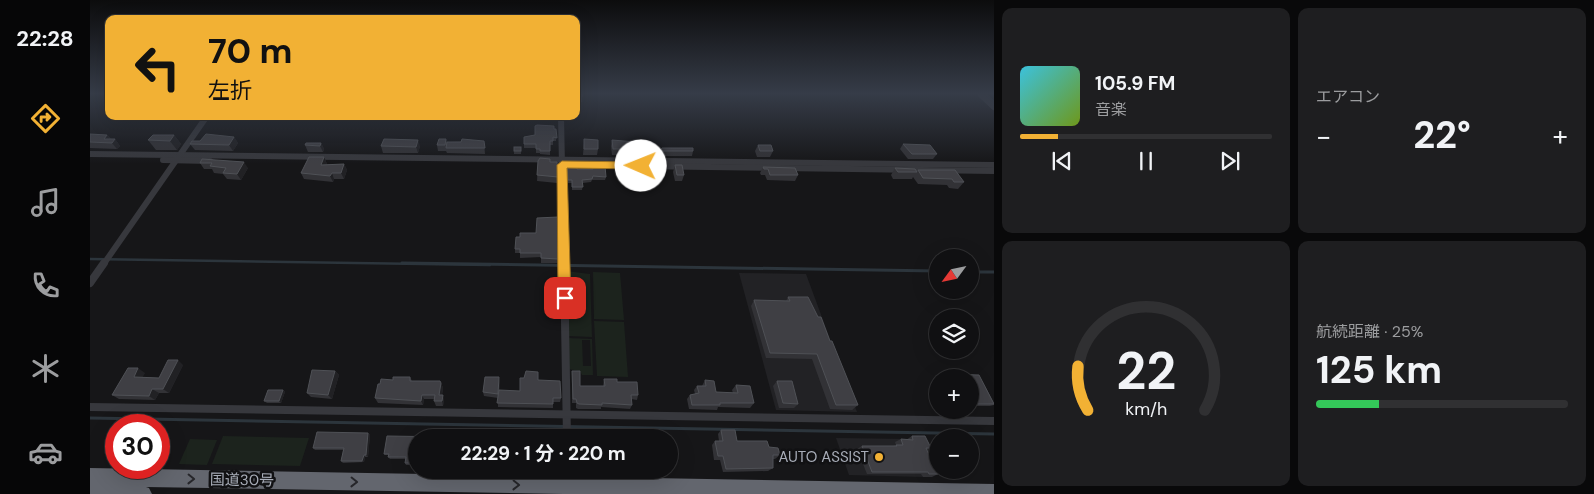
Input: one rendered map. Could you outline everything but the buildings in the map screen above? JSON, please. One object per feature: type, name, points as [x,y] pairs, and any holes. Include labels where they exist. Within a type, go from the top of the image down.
[{"type":"highway","name":"国道30号","points":[[90,478],[408,478]]},
{"type":"highway","name":"国道30号","points":[[598,479],[994,493]]},
{"type":"highway","points":[[90,493],[143,494]]},
{"type":"street","points":[[90,283],[203,120]]},
{"type":"street","points":[[561,120],[567,426]]},
{"type":"street","points":[[90,154],[178,158]]},
{"type":"street","points":[[90,159],[178,158],[994,165]]},
{"type":"street","points":[[562,162],[994,171]]},
{"type":"street","points":[[90,407],[567,426],[994,421]]},
{"type":"shaded area","points":[[566,271],[590,274],[592,337],[568,336]]},
{"type":"shaded area","points":[[593,272],[620,273],[624,320],[594,319]]},
{"type":"shaded area","points":[[739,273],[806,274],[857,412],[776,410]]},
{"type":"shaded area","points":[[594,321],[624,322],[628,377],[597,376]]},
{"type":"shaded area","points":[[567,338],[592,339],[593,375],[582,375],[580,371],[568,369]],"holes":[[[582,340],[590,340],[591,366],[583,366]]]},
{"type":"shaded area","points":[[223,436],[309,438],[300,466],[212,464]]},
{"type":"shaded area","name":"AUTO ASSIST","points":[[836,438],[907,439],[923,477],[849,475]]},
{"type":"shaded area","points":[[190,439],[217,440],[207,465],[179,464]]},
{"type":"waterway","points":[[90,259],[490,265]]},
{"type":"waterway","points":[[402,263],[929,271]]},
{"type":"waterway","points":[[979,272],[994,272]]},
{"type":"waterway","points":[[90,418],[994,434]]},
{"type":"place","name":"AUTO ASSIST","points":[[879,457]]},
{"type":"route","points":[[565,298],[562,165],[641,166]]}]
